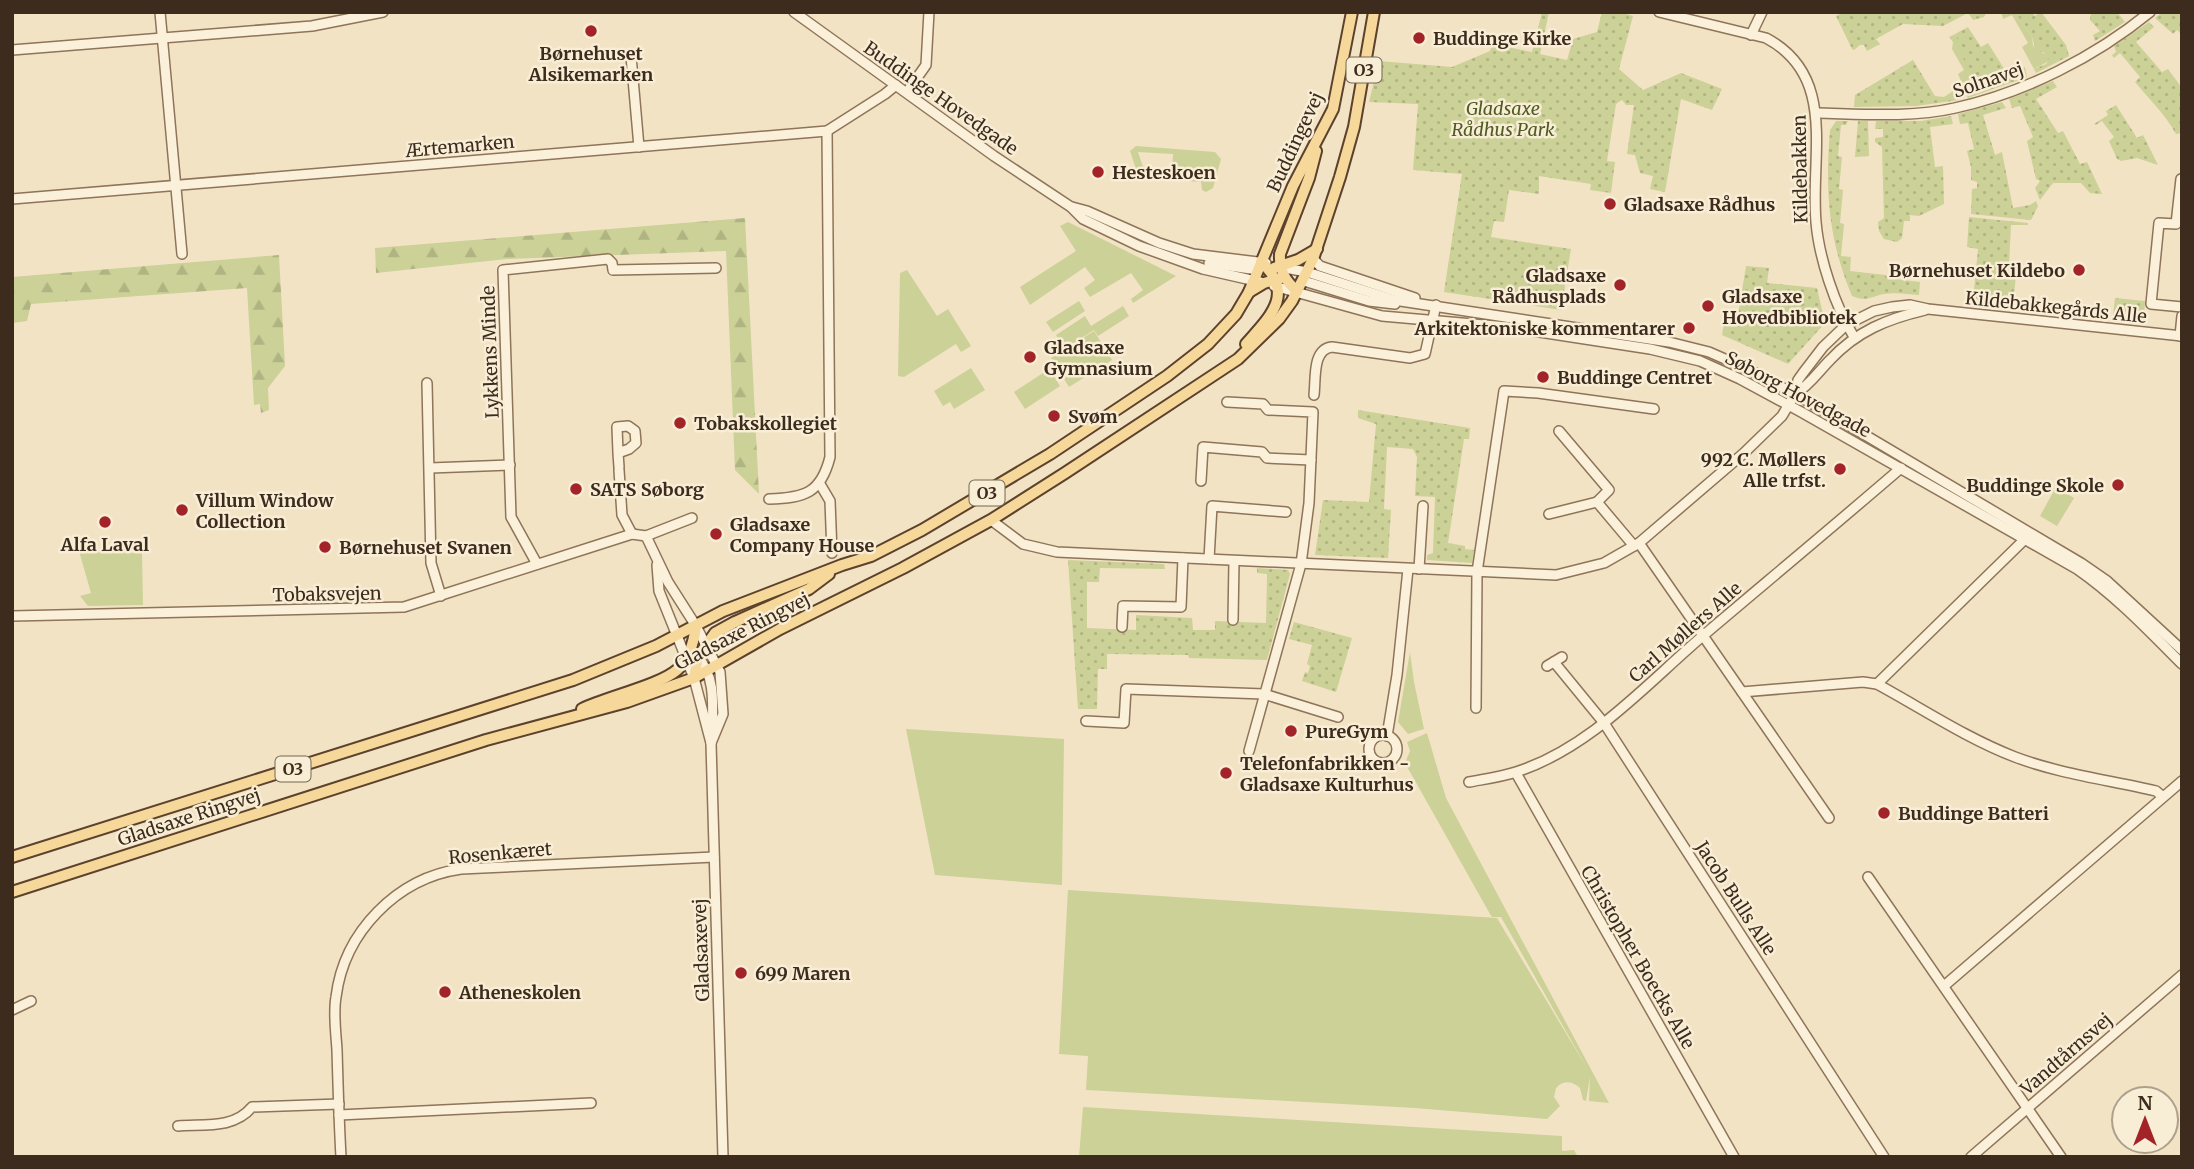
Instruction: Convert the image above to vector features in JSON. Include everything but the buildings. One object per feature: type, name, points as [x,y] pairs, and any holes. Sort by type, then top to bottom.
[{"type":"main road","name":"Buddingevej","points":[[1269,275],[1293,186],[1336,97],[1352,12]]},
{"type":"main road","name":"O3","points":[[1315,253],[1354,127],[1374,12]]},
{"type":"main road","points":[[1217,374],[1244,347],[1274,310],[1269,275],[1310,178],[1318,138]]},
{"type":"main road","points":[[1269,275],[1315,253]]},
{"type":"main road","name":"Gladsaxe Ringvej","points":[[12,892],[486,740],[627,702],[694,678],[780,629],[903,568],[991,520],[1217,374],[1255,344],[1279,319],[1306,276],[1315,253]]},
{"type":"main road","points":[[1269,275],[1306,276]]},
{"type":"main road","points":[[1269,275],[1297,291]]},
{"type":"main road","name":"Gladsaxe Ringvej","points":[[12,858],[573,680],[656,646],[723,611],[871,556],[978,498],[1167,376],[1208,344],[1236,314],[1249,292],[1269,275]]},
{"type":"main road","points":[[689,653],[706,644],[721,629],[809,589],[842,565]]},
{"type":"main road","points":[[561,720],[599,701],[677,671],[689,653],[696,626]]},
{"type":"main road","points":[[689,653],[694,678]]},
{"type":"street","points":[[160,12],[182,254]]},
{"type":"street","points":[[12,50],[312,26],[383,12]]},
{"type":"street","name":"Buddinge Hovedgade","points":[[794,12],[994,156],[1071,207],[1083,219],[1139,246],[1203,269],[1269,275]]},
{"type":"street","points":[[907,92],[926,65],[929,12]]},
{"type":"street","name":"Kildebakken","points":[[1659,12],[1751,34],[1779,45],[1793,57],[1810,88],[1817,113],[1814,196],[1816,224],[1833,293],[1854,337]]},
{"type":"street","points":[[1751,34],[1762,12]]},
{"type":"street","name":"Solnavej","points":[[1817,113],[1918,113],[1954,109],[2003,94],[2052,73],[2096,49],[2150,12]]},
{"type":"street","points":[[631,56],[639,147]]},
{"type":"street","name":"Ærtemarken","points":[[12,199],[827,131],[896,85]]},
{"type":"street","points":[[769,499],[789,498],[807,493],[820,484],[830,457],[827,131]]},
{"type":"street","name":"Kildebakkegårds Alle","points":[[2181,179],[2176,224],[2159,223],[2151,304],[2182,307]]},
{"type":"street","name":"Buddinge Hovedgade","points":[[1071,207],[1087,211],[1159,243],[1269,275]]},
{"type":"street","points":[[1314,395],[1318,355],[1322,349],[1332,347],[1416,358],[1427,351],[1436,305],[1320,266],[1315,253]]},
{"type":"street","name":"Lykkens Minde","points":[[537,565],[511,517],[503,270],[608,259],[613,270],[716,268]]},
{"type":"street","name":"Søborg Hovedgade","points":[[1306,276],[1373,295],[1410,302],[1689,346],[1729,360],[1795,394],[2107,580],[2182,650]]},
{"type":"street","name":"Søborg Hovedgade","points":[[1297,291],[1374,315],[1521,329],[1650,349],[1700,361],[1789,405],[2077,569],[2101,586],[2182,664]]},
{"type":"street","name":"Kildebakkegårds Alle","points":[[991,520],[1023,544],[1057,552],[1556,575],[1604,563],[1636,544],[1777,423],[1795,394],[1802,373],[1823,347],[1846,325],[1874,311],[1910,305],[1928,310],[2181,336],[2182,316]]},
{"type":"street","name":"Kildebakkegårds Alle","points":[[1795,394],[1808,387],[1854,337],[1887,320],[1928,310]]},
{"type":"street","points":[[1700,361],[1738,373],[1790,395],[1795,394]]},
{"type":"street","points":[[427,383],[431,563],[440,596]]},
{"type":"street","points":[[1476,708],[1477,572],[1504,391],[1654,409]]},
{"type":"street","points":[[1227,402],[1263,404],[1268,410],[1313,412],[1310,503],[1300,564],[1249,751]]},
{"type":"street","points":[[1789,405],[1795,404],[1864,436]]},
{"type":"street","points":[[1549,514],[1597,502],[1609,491],[1559,432]]},
{"type":"street","points":[[1201,481],[1203,447],[1262,452],[1267,458],[1311,460]]},
{"type":"street","points":[[618,453],[622,515],[632,534]]},
{"type":"street","points":[[430,468],[510,465]]},
{"type":"street","name":"Carl Møllers Alle","points":[[1469,782],[1516,772],[1570,747],[1604,723],[1901,468]]},
{"type":"street","points":[[820,484],[830,500],[832,553]]},
{"type":"street","points":[[1597,502],[1636,544],[1829,818]]},
{"type":"street","points":[[1209,559],[1212,506],[1286,512]]},
{"type":"street","points":[[1419,569],[1423,506]]},
{"type":"street","name":"Tobaksvejen","points":[[12,616],[404,607],[632,534],[646,536],[692,518]]},
{"type":"street","points":[[646,536],[656,560],[696,626]]},
{"type":"street","points":[[1877,684],[2024,540]]},
{"type":"street","points":[[1122,627],[1123,606],[1181,607],[1183,558]]},
{"type":"street","points":[[656,560],[659,591],[689,653]]},
{"type":"street","points":[[1233,620],[1234,561]]},
{"type":"street","points":[[1387,736],[1397,675],[1408,569]]},
{"type":"street","name":"Gladsaxevej","points":[[696,626],[706,644],[712,668],[722,682],[723,714],[712,743]]},
{"type":"street","points":[[656,646],[689,653],[712,668]]},
{"type":"street","name":"Jacob Bulls Alle","points":[[1555,661],[1604,723],[1884,1157]]},
{"type":"street","name":"Gladsaxevej","points":[[694,678],[712,743],[723,1157]]},
{"type":"street","points":[[1742,692],[1863,682],[1877,684],[1962,733],[2015,757],[2082,776],[2156,792],[2162,796]]},
{"type":"street","points":[[1086,721],[1124,723],[1126,689],[1264,694],[1338,717]]},
{"type":"street","name":"Christopher Boecks Alle","points":[[1516,772],[1734,1157]]},
{"type":"street","points":[[1944,986],[2182,781]]},
{"type":"street","name":"Rosenkæret","points":[[341,1157],[335,998],[346,957],[358,934],[394,897],[426,878],[461,869],[714,858]]},
{"type":"street","points":[[1868,877],[2061,1157]]},
{"type":"street","name":"Vandtårnsvej","points":[[1970,1157],[2182,975]]},
{"type":"street","points":[[12,1010],[32,1001]]},
{"type":"street","points":[[339,1115],[591,1103]]},
{"type":"street","points":[[178,1126],[232,1123],[247,1114],[252,1107],[339,1104]]},
{"type":"green space","name":"Gladsaxe Rådhus Park","points":[[1542,12],[1549,12],[1540,54],[1567,60],[1573,39],[1597,32],[1602,12],[1619,12],[1633,16],[1619,69],[1643,90],[1681,73],[1722,89],[1712,110],[1681,99],[1665,192],[1650,189],[1653,176],[1640,173],[1635,155],[1627,154],[1634,105],[1626,105],[1622,100],[1616,104],[1607,161],[1615,162],[1611,193],[1590,190],[1591,184],[1539,176],[1539,194],[1509,190],[1504,222],[1494,221],[1491,237],[1571,249],[1561,310],[1444,292],[1462,174],[1413,170],[1418,104],[1369,102],[1379,61],[1452,67],[1490,51],[1492,44],[1532,52]]},
{"type":"green space","points":[[1844,12],[1987,12],[1984,17],[1973,20],[1968,13],[1943,26],[1903,24],[1876,39],[1880,44],[1867,51],[1864,45],[1852,49],[1836,16]]},
{"type":"green space","points":[[2001,12],[2015,12],[2032,37],[2033,46],[2047,56],[2049,61],[2034,69],[2022,47],[2028,43],[2012,15],[2003,19]]},
{"type":"green space","points":[[2015,12],[2031,12],[2035,16],[2041,12],[2066,45],[2069,56],[2036,73],[2034,69],[2049,60],[2043,52],[2036,51],[2032,37]]},
{"type":"green space","points":[[2091,12],[2117,12],[2125,22],[2095,41],[2093,35],[2100,31],[2090,20]]},
{"type":"green space","points":[[2162,12],[2182,12],[2182,35],[2177,30],[2173,34],[2155,18]]},
{"type":"green space","points":[[2149,22],[2154,27],[2136,42],[2162,72],[2168,69],[2182,88],[2182,133],[2176,134],[2135,82],[2140,77],[2120,53],[2114,58],[2112,55],[2116,52],[2114,46]]},
{"type":"green space","points":[[1968,27],[1981,47],[1988,43],[2008,75],[2025,67],[2027,77],[1968,98],[1966,94],[1985,89],[1982,80],[1969,78],[1970,71],[1959,50],[1961,46],[1955,34]]},
{"type":"green space","points":[[1955,34],[1985,89],[1966,94],[1958,74],[1964,70],[1952,49],[1953,42],[1949,37]]},
{"type":"green space","points":[[1913,60],[1935,96],[1944,97],[1956,89],[1959,100],[1916,106],[1854,107],[1855,95]]},
{"type":"green space","points":[[2053,81],[2057,87],[2036,99],[2058,133],[2063,131],[2080,164],[2087,162],[2102,194],[2090,193],[2081,183],[2053,183],[2040,200],[2035,188],[2040,181],[2036,179],[2027,141],[2033,137],[2020,106],[2012,108],[2009,99]]},
{"type":"green space","points":[[2002,102],[2006,108],[1983,115],[1995,155],[2002,152],[2013,208],[2036,201],[2038,206],[2031,220],[1971,214],[1972,189],[1977,188],[1977,182],[1971,180],[1967,151],[1974,149],[1968,123],[1960,124],[1958,114]]},
{"type":"green space","points":[[2116,105],[2137,138],[2143,135],[2158,165],[2137,158],[2121,161],[2117,159],[2109,141],[2114,137],[2102,121],[2094,124],[2108,115],[2106,111]]},
{"type":"green space","points":[[1951,116],[1953,124],[1930,127],[1935,167],[1943,166],[1944,204],[1919,216],[1910,215],[1910,221],[1904,221],[1902,238],[1897,242],[1884,239],[1878,222],[1884,218],[1882,147],[1875,142],[1875,138],[1883,137],[1883,129],[1875,129],[1876,121],[1921,121]]},
{"type":"green space","points":[[1836,121],[1848,121],[1846,125],[1841,125],[1838,156],[1842,157],[1839,189],[1843,190],[1841,256],[1851,257],[1850,271],[1920,282],[1919,295],[1888,293],[1865,299],[1852,296],[1833,234],[1828,194],[1830,130]]},
{"type":"green space","points":[[1858,121],[1868,121],[1869,156],[1855,157]]},
{"type":"green space","points":[[1136,146],[1215,152],[1221,159],[1213,188],[1206,192],[1202,190],[1201,182],[1175,180],[1172,174],[1173,154],[1138,152],[1145,173],[1138,175],[1130,151]]},
{"type":"green space","points":[[1969,217],[2028,223],[2011,225],[2009,265],[2017,265],[2013,305],[1973,300],[1978,249],[1967,247]]},
{"type":"green space","points":[[745,218],[759,494],[735,470],[726,251],[507,259],[376,273],[375,248]]},
{"type":"green space","points":[[1068,222],[1176,276],[1133,303],[1131,299],[1143,290],[1131,273],[1090,297],[1084,288],[1095,280],[1085,267],[1030,305],[1020,287],[1076,251],[1060,226]]},
{"type":"green space","points":[[279,255],[285,366],[268,388],[269,410],[261,413],[260,404],[254,405],[247,288],[31,304],[27,321],[12,323],[12,277]]},
{"type":"green space","points":[[1746,266],[1769,268],[1767,283],[1817,288],[1825,323],[1788,364],[1722,335],[1724,322],[1737,321]]},
{"type":"green space","points":[[907,270],[937,316],[948,309],[971,346],[961,352],[956,344],[904,377],[898,376],[900,273]]},
{"type":"green space","points":[[2115,298],[2145,301],[2144,319],[2113,315]]},
{"type":"green space","points":[[1079,301],[1085,311],[1053,332],[1046,322]]},
{"type":"green space","points":[[1123,306],[1129,316],[1098,336],[1094,330],[1064,349],[1056,335],[1085,316],[1091,326]]},
{"type":"green space","points":[[1094,331],[1112,360],[1069,387],[1051,358]]},
{"type":"green space","points":[[971,368],[985,390],[954,409],[950,402],[943,406],[934,391]]},
{"type":"green space","points":[[1049,369],[1060,386],[1025,409],[1014,392]]},
{"type":"green space","points":[[1358,410],[1470,428],[1469,439],[1464,439],[1448,543],[1474,550],[1472,563],[1427,560],[1427,555],[1433,553],[1435,497],[1415,496],[1417,457],[1413,449],[1387,447],[1384,509],[1391,510],[1388,558],[1315,555],[1323,500],[1369,502],[1376,424],[1358,418]]},
{"type":"green space","points":[[2056,487],[2074,498],[2057,526],[2040,516]]},
{"type":"green space","points":[[79,551],[142,553],[143,605],[88,606],[80,596],[91,593]]},
{"type":"green space","points":[[1068,560],[1164,564],[1165,569],[1100,568],[1099,582],[1087,582],[1087,628],[1136,630],[1136,615],[1192,618],[1193,630],[1215,630],[1215,621],[1266,623],[1267,574],[1257,573],[1257,568],[1288,570],[1290,574],[1267,660],[1107,654],[1107,669],[1098,669],[1097,709],[1078,709]]},
{"type":"green space","points":[[1294,622],[1352,638],[1336,692],[1302,681],[1310,666],[1307,664],[1312,645],[1289,639]]},
{"type":"green space","points":[[1410,652],[1424,729],[1408,734],[1398,722]]},
{"type":"green space","points":[[906,729],[1064,739],[1062,885],[935,875]]},
{"type":"green space","points":[[1427,733],[1446,798],[1609,1103],[1589,1101],[1590,1077],[1586,1101],[1583,1100],[1580,1088],[1574,1084],[1568,1082],[1559,1085],[1554,1097],[1560,1106],[1547,1119],[1415,1108],[1086,1090],[1088,1056],[1059,1054],[1068,890],[1497,918],[1588,1070],[1501,917],[1492,917],[1490,914],[1405,763],[1410,751],[1407,742]]},
{"type":"green space","points":[[1083,1107],[1562,1136],[1562,1151],[1574,1150],[1578,1157],[1079,1157]]},
{"type":"place","name":"Børnehuset Alsikemarken","points":[[591,31]]},
{"type":"place","name":"Buddinge Kirke","points":[[1419,38]]},
{"type":"place","name":"Hesteskoen","points":[[1098,172]]},
{"type":"place","name":"Gladsaxe Rådhus","points":[[1610,204]]},
{"type":"place","name":"Børnehuset Kildebo","points":[[2079,270]]},
{"type":"place","name":"Gladsaxe Rådhusplads","points":[[1620,285]]},
{"type":"place","name":"Gladsaxe Hovedbibliotek","points":[[1708,306]]},
{"type":"place","name":"Arkitektoniske kommentarer","points":[[1689,328]]},
{"type":"place","name":"Gladsaxe Gymnasium","points":[[1030,357]]},
{"type":"place","name":"Buddinge Centret","points":[[1543,377]]},
{"type":"place","name":"Svøm","points":[[1054,416]]},
{"type":"place","name":"Tobakskollegiet","points":[[680,423]]},
{"type":"place","name":"992 C. Møllers Alle trfst.","points":[[1840,469]]},
{"type":"place","name":"Buddinge Skole","points":[[2118,485]]},
{"type":"place","name":"SATS Søborg","points":[[576,489]]},
{"type":"place","name":"Villum Window Collection","points":[[182,510]]},
{"type":"place","name":"Alfa Laval","points":[[105,522]]},
{"type":"place","name":"Gladsaxe Company House","points":[[716,534]]},
{"type":"place","name":"Børnehuset Svanen","points":[[325,547]]},
{"type":"place","name":"PureGym","points":[[1291,731]]},
{"type":"place","name":"Telefonfabrikken - Gladsaxe Kulturhus","points":[[1226,773]]},
{"type":"place","name":"Buddinge Batteri","points":[[1884,813]]},
{"type":"place","name":"699 Maren","points":[[741,973]]},
{"type":"place","name":"Atheneskolen","points":[[445,992]]}]
